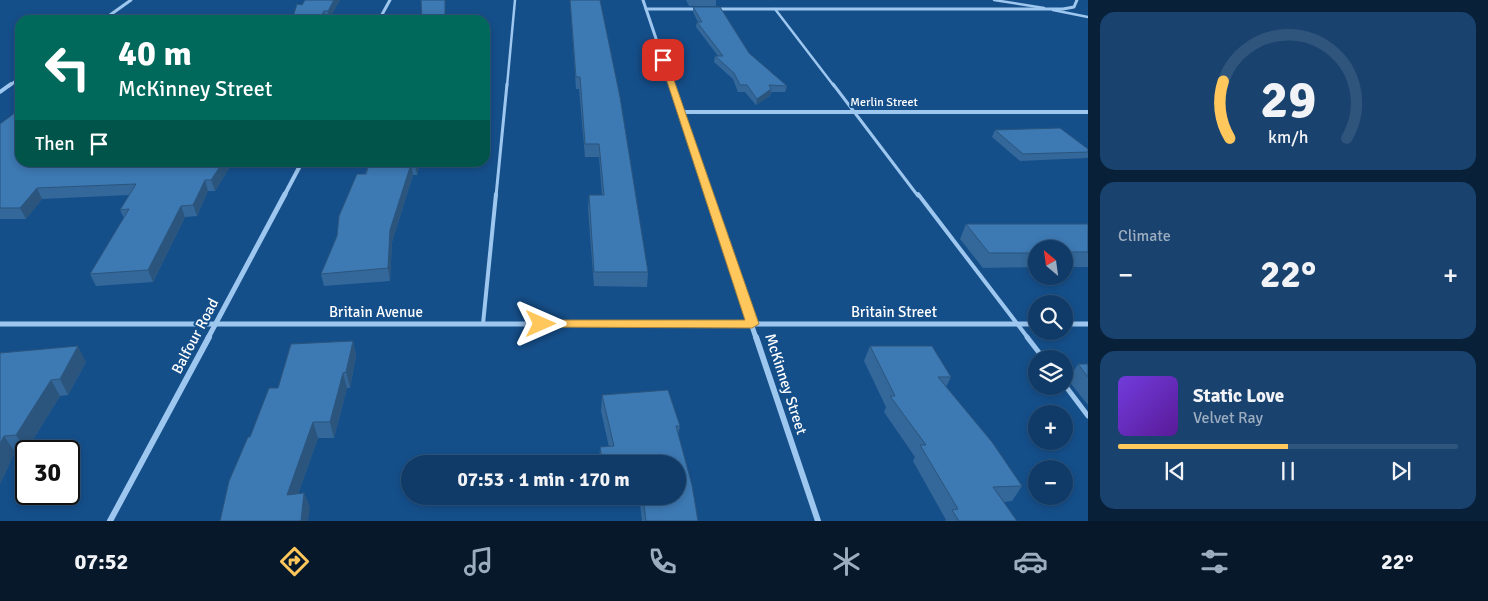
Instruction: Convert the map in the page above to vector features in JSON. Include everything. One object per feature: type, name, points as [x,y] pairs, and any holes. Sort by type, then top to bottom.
[{"type":"street","points":[[110,15],[131,0]]},
{"type":"street","points":[[382,15],[390,0]]},
{"type":"street","name":"McKinney Street","points":[[643,0],[818,521]]},
{"type":"street","points":[[646,9],[1048,9],[1074,7],[1077,0]]},
{"type":"street","points":[[0,92],[15,82]]},
{"type":"street","name":"Merlin Street","points":[[681,112],[1088,112]]},
{"type":"street","name":"Balfour Road","points":[[110,521],[299,167]]},
{"type":"street","name":"Britain Avenue","points":[[0,324],[752,324]]},
{"type":"street","name":"Britain Street","points":[[752,324],[1028,324]]},
{"type":"street","points":[[1073,324],[1088,324]]},
{"type":"lane","points":[[483,324],[515,0]]},
{"type":"lane","points":[[994,0],[1088,17]]},
{"type":"lane","points":[[775,9],[1037,350]]},
{"type":"lane","points":[[1072,395],[1088,416]]},
{"type":"building","points":[[305,0],[334,0],[328,11],[324,11],[322,15],[294,15],[297,4],[302,5]]},
{"type":"building","points":[[421,0],[445,0],[445,15],[422,15]]},
{"type":"building","points":[[570,0],[600,0],[620,97],[648,272],[594,272],[589,195],[604,195],[599,144],[585,144],[580,77],[576,77]]},
{"type":"building","points":[[693,7],[720,7],[749,53],[787,86],[769,85],[771,89],[757,99],[747,85],[740,85],[734,73],[715,56],[723,56],[697,22],[702,22]]},
{"type":"building","points":[[15,113],[15,167],[220,167],[211,180],[205,180],[193,205],[181,206],[148,270],[90,274],[129,209],[120,210],[136,184],[37,188],[20,208],[0,208],[0,124]]},
{"type":"building","points":[[1060,128],[1088,149],[1088,152],[1023,154],[995,130]]},
{"type":"building","points":[[368,167],[410,167],[390,230],[388,268],[321,274],[337,236],[339,216],[357,174],[366,174]]},
{"type":"building","points":[[966,224],[1088,224],[1088,252],[1073,252],[1073,240],[1028,240],[1028,253],[989,253]]},
{"type":"building","points":[[353,341],[346,372],[343,373],[330,422],[313,422],[287,495],[304,493],[301,521],[220,521],[229,481],[248,437],[250,437],[269,388],[278,388],[291,344]]},
{"type":"building","points":[[78,346],[60,379],[51,380],[16,435],[4,436],[0,444],[0,353]]},
{"type":"building","points":[[870,346],[932,346],[951,377],[938,377],[992,442],[1022,486],[993,487],[1017,521],[959,521],[952,510],[958,509],[920,445],[926,445],[890,396],[895,396]]},
{"type":"building","points":[[1078,364],[1088,364],[1088,377]]},
{"type":"building","points":[[668,390],[680,426],[676,426],[684,455],[601,455],[600,447],[614,446],[602,395]]},
{"type":"building","points":[[686,463],[698,521],[646,521],[644,505],[686,505]]},
{"type":"route","points":[[541,324],[752,324],[663,60]]}]
